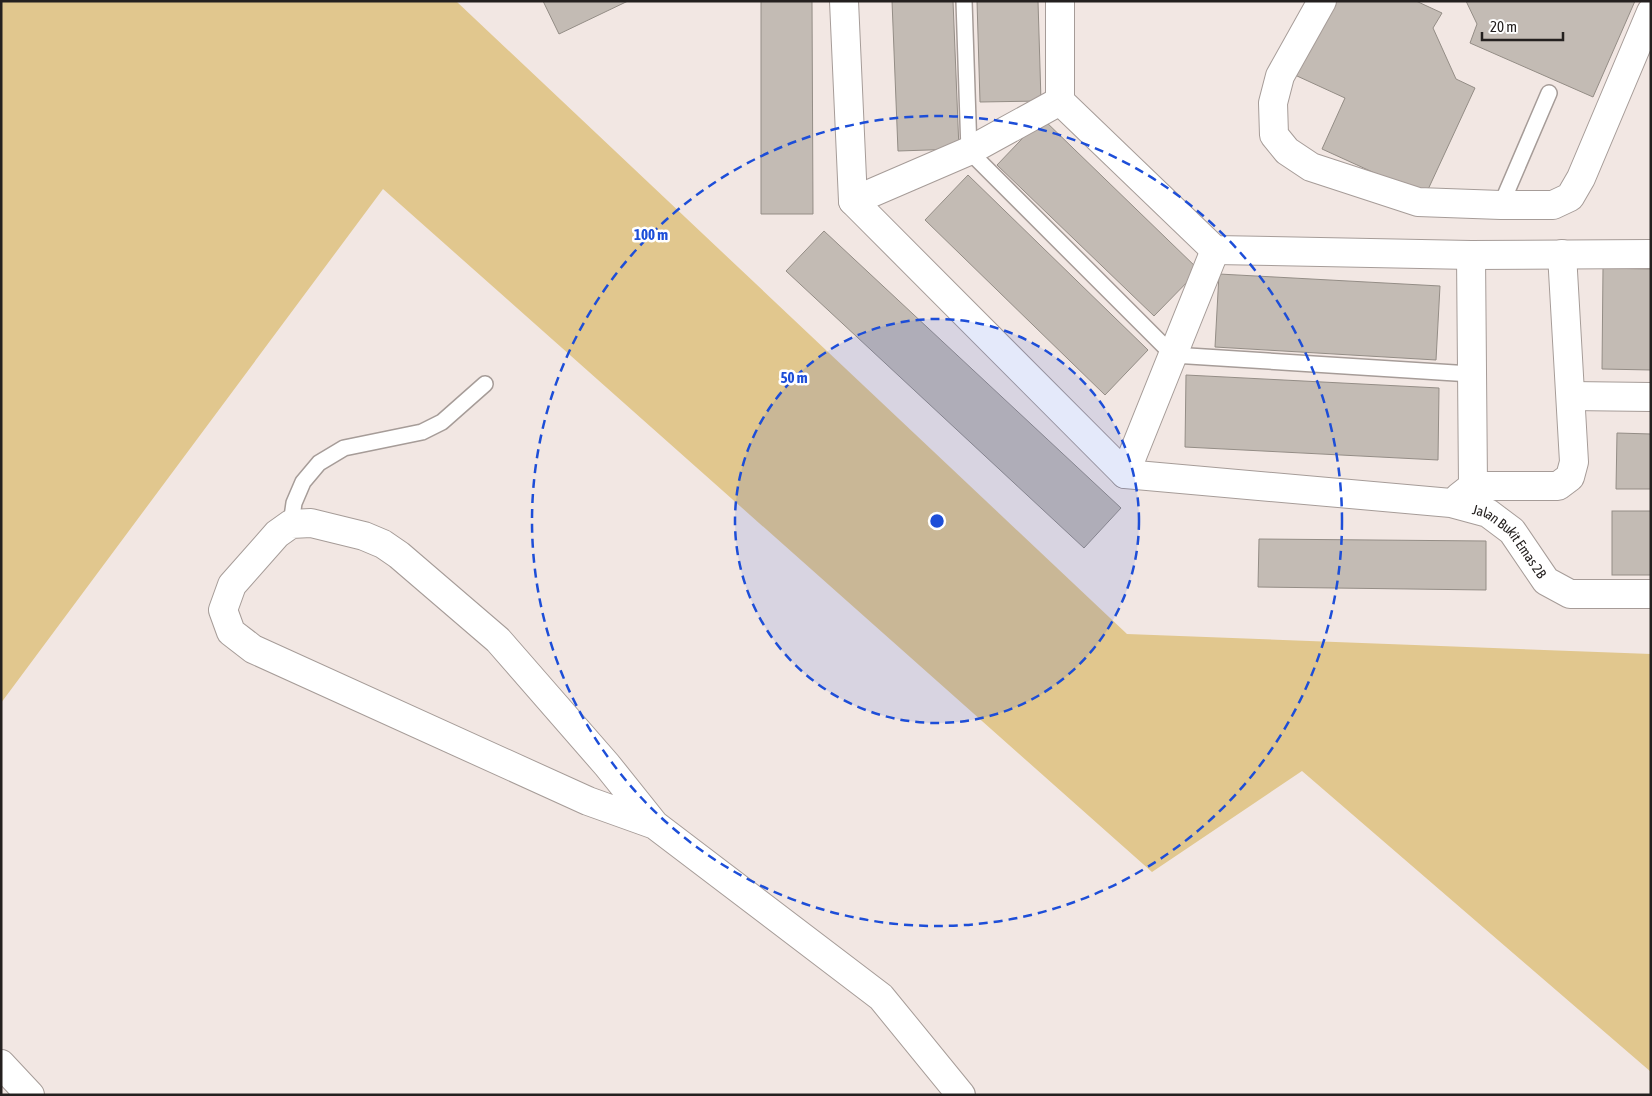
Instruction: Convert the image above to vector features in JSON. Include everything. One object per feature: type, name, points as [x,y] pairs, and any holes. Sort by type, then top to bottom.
[{"type":"street","points":[[844,1],[853,201],[1125,474],[1216,250]]},
{"type":"street","points":[[1060,1],[1060,100],[1216,250],[1471,255],[1651,254]]},
{"type":"street","points":[[1322,1],[1280,76],[1273,103],[1274,135],[1287,151],[1311,167],[1418,202],[1501,206],[1553,205],[1570,197],[1581,178],[1651,12]]},
{"type":"street","points":[[853,201],[969,151],[1060,100]]},
{"type":"street","points":[[1451,503],[1473,486],[1558,486],[1570,477],[1574,462],[1562,254]]},
{"type":"street","points":[[1471,255],[1473,486]]},
{"type":"street","points":[[1571,396],[1651,397]]},
{"type":"street","name":"Jalan Bukit Emas 2B","points":[[1125,474],[1451,503],[1488,514],[1512,531],[1546,581],[1570,594],[1651,594]]},
{"type":"street","points":[[655,826],[588,801],[253,649],[230,632],[223,610],[232,585],[277,534],[291,524],[311,523],[364,536],[383,544],[399,555],[498,640],[607,765],[655,826],[881,997],[961,1095]]},
{"type":"street","points":[[1,1064],[30,1095]]},
{"type":"lane","points":[[964,1],[969,151],[1173,355],[1471,374]]},
{"type":"lane","points":[[1501,206],[1549,92]]},
{"type":"lane","points":[[291,524],[294,503],[303,482],[320,463],[344,448],[422,432],[435,426],[485,384]]},
{"type":"shaded area","points":[[1,1],[456,1],[1127,634],[1651,654],[1651,1072],[1302,771],[1152,872],[383,189],[1,703]]},
{"type":"building","points":[[543,1],[628,1],[559,34]]},
{"type":"building","points":[[761,1],[812,1],[813,214],[761,214]]},
{"type":"building","points":[[892,1],[953,1],[959,149],[898,151]]},
{"type":"building","points":[[977,1],[1038,1],[1041,101],[980,102]]},
{"type":"building","points":[[1315,1],[1416,1],[1442,13],[1433,28],[1456,79],[1475,88],[1425,196],[1322,149],[1345,98],[1284,70]]},
{"type":"building","points":[[1466,1],[1635,1],[1593,97],[1470,43],[1477,24]]},
{"type":"building","points":[[1042,118],[1199,270],[1154,316],[997,165]]},
{"type":"building","points":[[968,175],[1148,350],[1105,395],[925,220]]},
{"type":"building","points":[[824,231],[1121,508],[1084,548],[786,271]]},
{"type":"building","points":[[1603,268],[1651,269],[1651,370],[1602,369]]},
{"type":"building","points":[[1219,274],[1440,286],[1436,360],[1215,347]]},
{"type":"building","points":[[1186,375],[1439,388],[1438,460],[1185,447]]},
{"type":"building","points":[[1617,433],[1651,434],[1651,489],[1616,489]]},
{"type":"building","points":[[1612,511],[1651,511],[1651,575],[1612,575]]},
{"type":"building","points":[[1259,539],[1486,541],[1486,590],[1258,587]]}]
